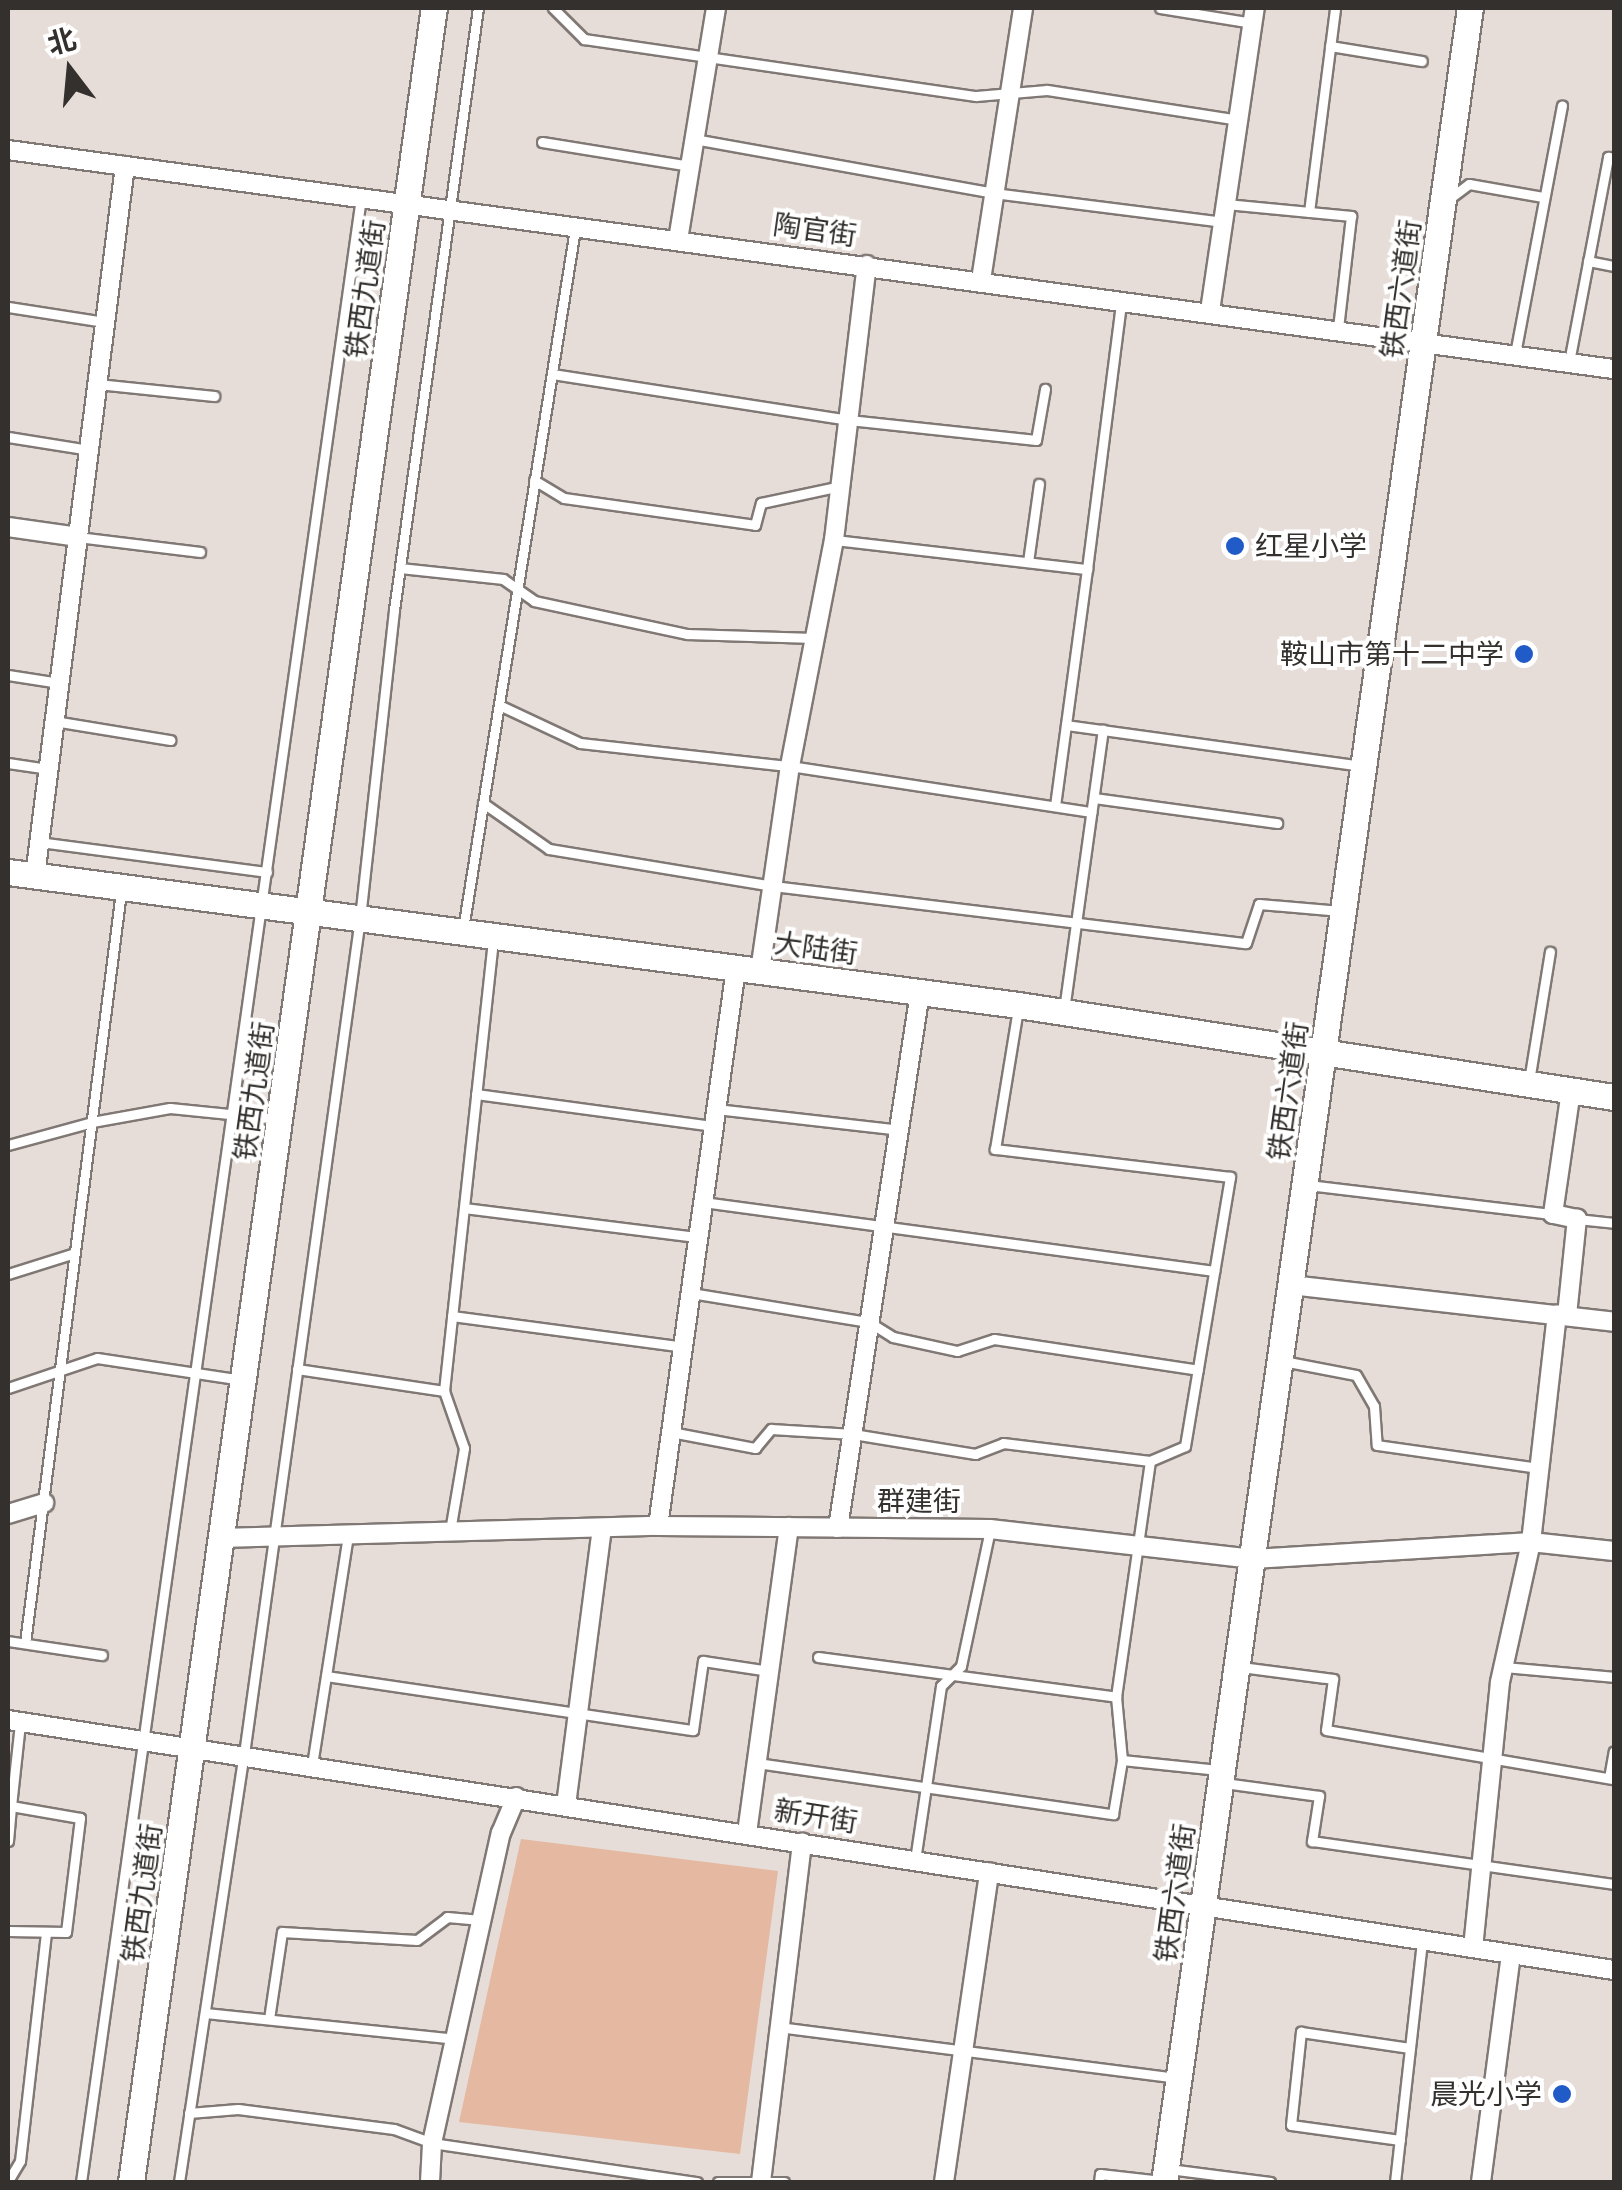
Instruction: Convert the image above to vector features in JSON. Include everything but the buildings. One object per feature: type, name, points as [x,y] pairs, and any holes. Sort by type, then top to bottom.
[{"type":"main road","name":"铁西九道街","points":[[131,2182],[434,8]]},
{"type":"main road","name":"铁西六道街","points":[[1165,2177],[1470,8]]},
{"type":"main road","name":"大陆街","points":[[8,872],[1018,1005],[1614,1097]]},
{"type":"street","points":[[678,240],[716,8]]},
{"type":"street","points":[[981,280],[1023,8]]},
{"type":"street","points":[[1210,311],[1254,15]]},
{"type":"street","name":"陶官街","points":[[8,150],[1338,328],[1614,369]]},
{"type":"street","points":[[35,876],[125,166]]},
{"type":"street","points":[[658,1526],[715,1118],[748,969],[773,886],[790,766],[834,540],[867,265]]},
{"type":"street","points":[[8,527],[78,536]]},
{"type":"street","points":[[838,1528],[920,992]]},
{"type":"street","points":[[1473,1948],[1503,1667],[1531,1542],[1578,1218],[1552,1214],[1571,1090]]},
{"type":"street","points":[[1291,1285],[1614,1322]]},
{"type":"street","points":[[8,1514],[44,1503]]},
{"type":"street","name":"群建街","points":[[222,1538],[658,1526],[990,1529],[1253,1559],[1531,1542],[1614,1551]]},
{"type":"street","points":[[566,1805],[602,1528]]},
{"type":"street","points":[[747,1833],[789,1528]]},
{"type":"street","name":"新开街","points":[[14,1720],[1614,1970]]},
{"type":"street","points":[[430,2182],[432,2143],[481,1920],[501,1833],[516,1796]]},
{"type":"street","points":[[761,2182],[802,1842]]},
{"type":"street","points":[[944,2182],[990,1872]]},
{"type":"street","points":[[1481,2182],[1512,1954]]},
{"type":"lane","points":[[179,2182],[244,1754],[360,918],[446,209],[478,8]]},
{"type":"lane","points":[[552,8],[584,39],[976,96],[1047,90],[1238,120]]},
{"type":"lane","points":[[1160,8],[1254,15]]},
{"type":"lane","points":[[1308,212],[1335,8]]},
{"type":"lane","points":[[1330,46],[1422,60]]},
{"type":"lane","points":[[1515,354],[1562,104]]},
{"type":"lane","points":[[694,139],[994,193],[1224,213],[1352,216],[1338,328]]},
{"type":"lane","points":[[542,142],[690,166]]},
{"type":"lane","points":[[1569,362],[1608,157],[1614,158]]},
{"type":"lane","points":[[1443,204],[1470,184],[1543,198]]},
{"type":"lane","points":[[80,2182],[146,1739],[362,198]]},
{"type":"lane","points":[[462,932],[576,226]]},
{"type":"lane","points":[[1588,261],[1614,266]]},
{"type":"lane","points":[[1055,806],[1121,299]]},
{"type":"lane","points":[[8,307],[105,322]]},
{"type":"lane","points":[[552,374],[849,420],[1036,440],[1045,389]]},
{"type":"lane","points":[[97,384],[214,396]]},
{"type":"lane","points":[[8,437],[89,450]]},
{"type":"lane","points":[[534,480],[564,498],[756,525],[761,504],[841,486]]},
{"type":"lane","points":[[1028,562],[1039,484]]},
{"type":"lane","points":[[78,536],[200,552]]},
{"type":"lane","points":[[834,540],[1086,569]]},
{"type":"lane","points":[[400,568],[503,579],[534,602],[687,634],[814,638]]},
{"type":"lane","points":[[8,674],[59,683]]},
{"type":"lane","points":[[498,705],[580,743],[790,766],[1092,812]]},
{"type":"lane","points":[[54,721],[170,740]]},
{"type":"lane","points":[[1066,725],[1364,766]]},
{"type":"lane","points":[[1064,1013],[1103,730]]},
{"type":"lane","points":[[8,763],[48,769]]},
{"type":"lane","points":[[1094,798],[1277,822]]},
{"type":"lane","points":[[483,803],[548,849],[773,886],[1246,943],[1259,904],[1343,912]]},
{"type":"lane","points":[[39,842],[267,872]]},
{"type":"lane","points":[[25,1642],[122,887]]},
{"type":"lane","points":[[450,1532],[464,1448],[444,1391],[493,936]]},
{"type":"lane","points":[[1529,1084],[1550,952]]},
{"type":"lane","points":[[671,1432],[755,1448],[771,1429],[852,1434],[975,1454],[1003,1443],[1150,1461],[1185,1446],[1230,1177],[995,1148],[1018,1005]]},
{"type":"lane","points":[[476,1094],[715,1118],[899,1130]]},
{"type":"lane","points":[[8,1145],[92,1122],[170,1108],[281,1120]]},
{"type":"lane","points":[[1305,1184],[1552,1214]]},
{"type":"lane","points":[[703,1202],[1214,1271]]},
{"type":"lane","points":[[464,1208],[698,1237]]},
{"type":"lane","points":[[1578,1218],[1614,1223]]},
{"type":"lane","points":[[8,1274],[76,1254]]},
{"type":"lane","points":[[690,1293],[870,1322],[893,1337],[957,1351],[994,1338],[1198,1370]]},
{"type":"lane","points":[[452,1316],[683,1347]]},
{"type":"lane","points":[[8,1388],[97,1358],[244,1381]]},
{"type":"lane","points":[[1280,1360],[1356,1376],[1374,1406],[1377,1445],[1539,1468]]},
{"type":"lane","points":[[297,1369],[444,1391]]},
{"type":"lane","points":[[757,1763],[1112,1814],[1122,1760],[1116,1697],[1150,1461]]},
{"type":"lane","points":[[916,1860],[941,1686],[961,1666],[990,1529]]},
{"type":"lane","points":[[312,1764],[348,1535]]},
{"type":"lane","points":[[8,1640],[102,1655]]},
{"type":"lane","points":[[818,1656],[1116,1697]]},
{"type":"lane","points":[[326,1676],[693,1730],[703,1661],[770,1671]]},
{"type":"lane","points":[[1238,1667],[1333,1680],[1326,1730],[1469,1752],[1492,1762],[1612,1779],[1614,1751]]},
{"type":"lane","points":[[1503,1667],[1614,1677]]},
{"type":"lane","points":[[8,1841],[14,1720]]},
{"type":"lane","points":[[1122,1760],[1318,1796],[1312,1840],[1614,1884]]},
{"type":"lane","points":[[8,1932],[66,1932],[80,1818],[11,1806]]},
{"type":"lane","points":[[269,2019],[282,1932],[417,1940],[447,1917],[481,1920]]},
{"type":"lane","points":[[8,2180],[20,2160],[46,1932]]},
{"type":"lane","points":[[1395,2182],[1422,1940]]},
{"type":"lane","points":[[204,2013],[455,2039]]},
{"type":"lane","points":[[779,2028],[1179,2078]]},
{"type":"lane","points":[[1400,2140],[1292,2125],[1301,2032],[1410,2048]]},
{"type":"lane","points":[[190,2114],[238,2109],[394,2129],[432,2143],[696,2182]]},
{"type":"lane","points":[[1099,2182],[1100,2174],[1270,2182]]},
{"type":"lane","points":[[718,2182],[784,2182]]},
{"type":"shaded area","points":[[521,1839],[778,1871],[740,2154],[459,2122]]},
{"type":"place","name":"红星小学","points":[[1235,546]]},
{"type":"place","name":"鞍山市第十二中学","points":[[1524,654]]},
{"type":"place","name":"晨光小学","points":[[1562,2094]]}]
